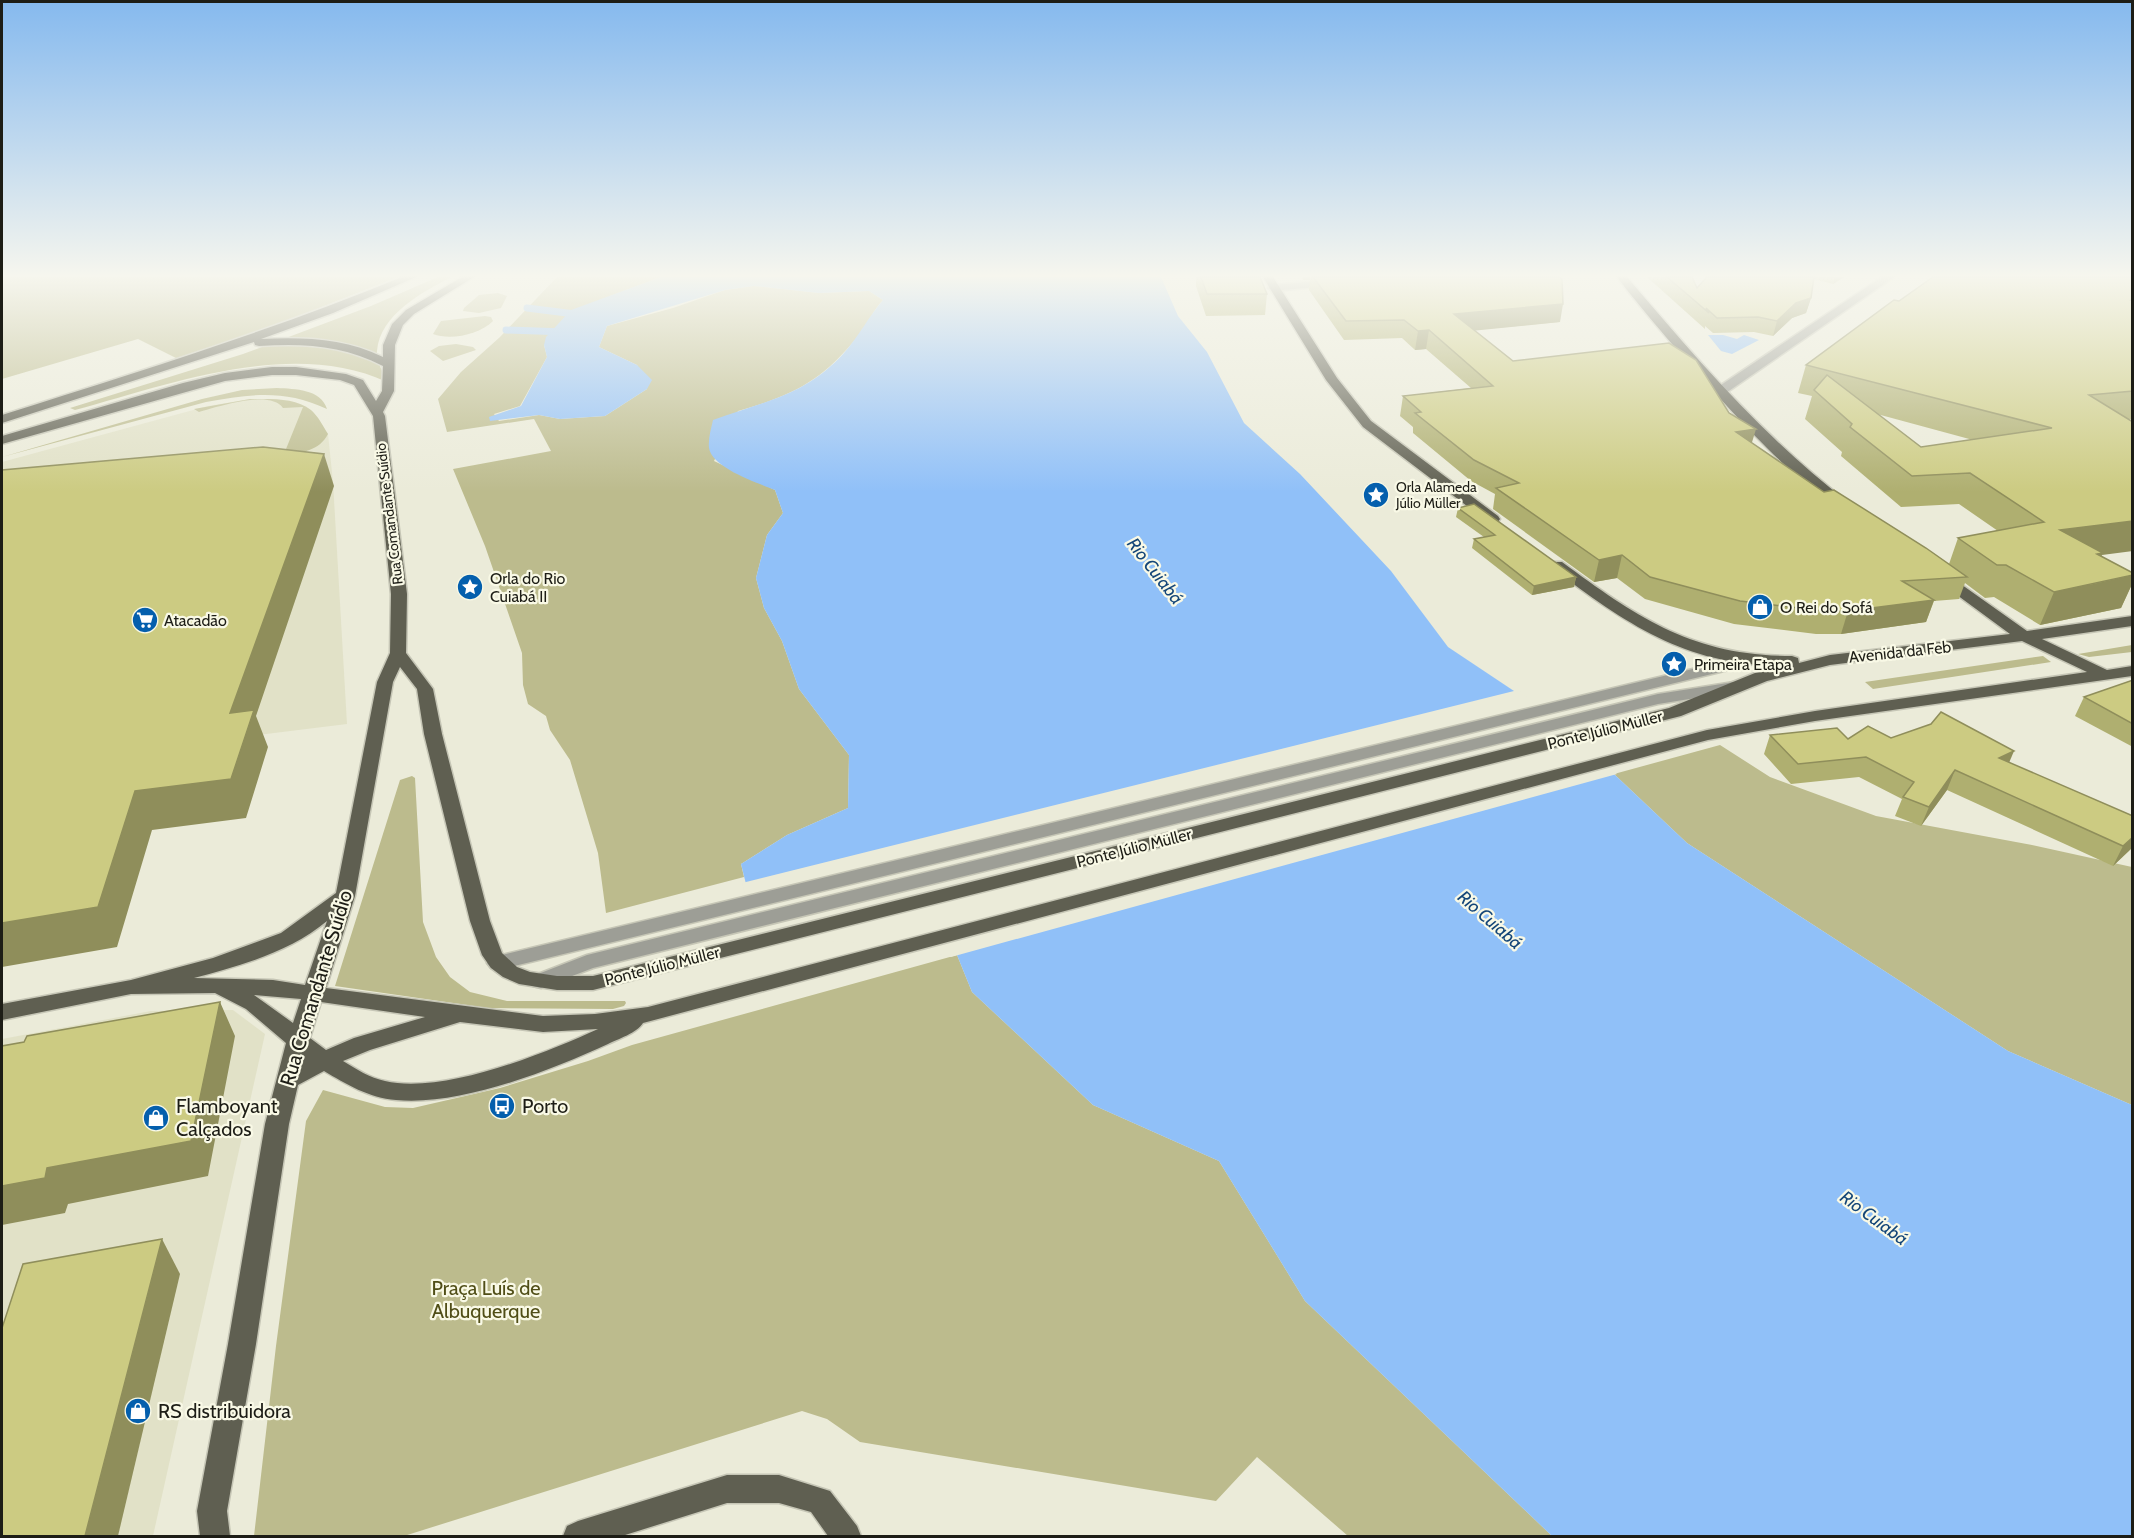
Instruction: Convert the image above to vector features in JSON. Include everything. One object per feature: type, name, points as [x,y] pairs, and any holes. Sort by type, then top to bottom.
[{"type":"main road","points":[[2,419],[224,349]]},
{"type":"main road","points":[[356,349],[388,364]]},
{"type":"main road","points":[[2,440],[187,386],[251,373],[296,371],[342,376],[359,383],[377,411],[388,391],[390,349]]},
{"type":"main road","points":[[1313,349],[1332,380],[1366,424],[1504,527]]},
{"type":"main road","points":[[1683,349],[1719,392],[1804,477],[1851,511]]},
{"type":"main road","name":"Rua Comandante Suídio","points":[[209,1528],[242,1344],[277,1124],[312,994],[345,896],[385,682],[398,653],[399,594],[389,492],[377,411]]},
{"type":"main road","points":[[1541,554],[1648,628],[1714,652],[1751,660],[1776,662],[1830,660]]},
{"type":"main road","points":[[1927,566],[2022,635],[2105,675],[2133,671]]},
{"type":"main road","name":"Avenida da Feb","points":[[1675,712],[1734,687],[1792,668],[1830,660],[1956,646],[2133,621]]},
{"type":"main road","points":[[398,653],[425,689],[434,735],[480,921],[492,955],[510,972],[541,981]]},
{"type":"main road","name":"Ponte Júlio Müller","points":[[648,1015],[1707,735],[1815,716],[2105,675]]},
{"type":"main road","name":"Ponte Júlio Müller","points":[[541,981],[593,983],[1675,712]]},
{"type":"main road","points":[[2,1012],[131,987],[219,964],[288,938],[345,896]]},
{"type":"main road","points":[[131,987],[212,985],[273,988],[543,1024],[594,1022],[648,1015]]},
{"type":"main road","points":[[212,985],[235,993],[261,1007],[298,1041],[324,1060],[370,1085],[407,1093],[448,1088],[505,1076],[548,1061],[648,1015]]},
{"type":"main road","points":[[287,1081],[324,1060],[362,1044],[460,1014]]},
{"type":"main road","points":[[578,1536],[727,1489],[779,1489],[820,1501],[846,1536]]},
{"type":"street","points":[[1719,392],[1783,349]]},
{"type":"street","points":[[541,981],[584,952],[1642,685],[1751,660]]},
{"type":"street","points":[[498,963],[584,952],[1658,699],[1734,687]]},
{"type":"shaded area","name":"Atacadão","points":[[250,399],[281,400],[307,408],[313,412],[328,434],[333,482],[347,724],[2,767],[2,462],[208,406]]},
{"type":"shaded area","points":[[233,1010],[265,1034],[153,1536],[2,1536],[2,1039],[151,1011]]},
{"type":"green space","points":[[2,349],[105,349],[2,379]]},
{"type":"green space","points":[[158,349],[207,349],[178,359]]},
{"type":"green space","points":[[257,349],[378,349],[380,366],[387,382],[350,370],[312,364],[272,365],[190,378],[75,410],[70,408]]},
{"type":"green space","points":[[434,349],[476,350],[443,361],[430,351]]},
{"type":"green space","points":[[487,349],[545,349],[547,357],[520,406],[494,414],[499,421],[539,415],[560,419],[605,416],[647,389],[637,365],[603,349],[847,349],[806,384],[775,399],[738,411],[714,461],[775,490],[783,513],[767,535],[756,578],[764,608],[782,641],[799,689],[849,755],[848,808],[787,835],[741,864],[744,877],[606,913],[598,853],[570,760],[550,730],[546,716],[528,704],[523,685],[522,653],[485,546],[453,469],[551,451],[534,419],[447,432],[438,399],[461,372]]},
{"type":"green space","points":[[277,388],[306,391],[319,397],[327,409],[296,398],[282,396],[253,395],[222,399],[2,457],[202,399],[242,390]]},
{"type":"green space","points":[[250,399],[282,400],[305,406],[316,415],[328,434],[315,448],[284,454],[303,407],[283,408],[267,400],[256,400],[199,412],[194,409]]},
{"type":"green space","points":[[2132,645],[2132,652],[2089,657],[2078,654]]},
{"type":"green space","points":[[2043,656],[2051,662],[1873,689],[1865,682]]},
{"type":"green space","points":[[1720,745],[1770,777],[1876,816],[2032,845],[2132,867],[2132,1105],[2008,1051],[1687,843],[1614,774]]},
{"type":"green space","points":[[412,776],[415,778],[423,922],[436,957],[450,977],[470,992],[507,1001],[625,1001],[624,1006],[613,1009],[488,1008],[335,986],[400,780]]},
{"type":"green space","name":"Praça Luís de Albuquerque","points":[[957,955],[972,992],[1093,1105],[1219,1161],[1305,1301],[1552,1536],[1348,1536],[1257,1457],[1216,1501],[860,1442],[827,1419],[802,1411],[404,1536],[254,1536],[306,1121],[323,1090],[385,1107],[413,1108],[500,1088],[632,1045]]},
{"type":"water","points":[[545,349],[603,349],[637,365],[652,380],[647,389],[605,416],[560,419],[539,415],[490,421],[489,417],[521,406],[547,357]]},
{"type":"water","name":"Rio Cuiabá","points":[[847,349],[1204,349],[1244,423],[1300,474],[1391,571],[1448,647],[1514,691],[1614,774],[1687,843],[2008,1051],[2132,1105],[2132,1536],[1552,1536],[1305,1301],[1219,1161],[1093,1105],[972,992],[957,955],[749,896],[741,864],[787,835],[848,808],[849,755],[799,689],[782,641],[764,608],[756,578],[767,535],[783,513],[775,490],[747,479],[718,462],[709,448],[709,441],[713,420],[767,402],[799,388],[814,379]]},
{"type":"water","points":[[1719,349],[1742,349],[1732,354]]},
{"type":"pier","points":[[1518,690],[1617,774],[951,957],[897,944],[823,941],[777,921],[746,897],[742,883]]},
{"type":"building","points":[[1450,349],[1498,349],[1513,361],[1619,349],[1678,349],[1696,360],[1729,413],[1756,429],[1736,432],[1824,492],[1834,490],[1926,548],[1967,577],[1902,581],[1934,600],[1848,611],[1824,611],[1740,601],[1650,577],[1622,555],[1599,560],[1496,488],[1519,483],[1474,460],[1415,413],[1421,412],[1403,396],[1493,386]]},
{"type":"building","points":[[1828,349],[2133,349],[2133,391],[2089,395],[2133,422],[2133,521],[2060,530],[2103,553],[2097,554],[2133,575],[2054,592],[2006,565],[1997,565],[1958,538],[2044,522],[1970,473],[1912,476],[1850,427],[1852,424],[1814,390],[1827,375],[1921,447],[2052,428],[1806,365]]},
{"type":"building","name":"Atacadão","points":[[263,447],[324,454],[230,713],[254,710],[231,779],[135,791],[98,907],[2,923],[2,470]]},
{"type":"building","points":[[1474,504],[1576,577],[1534,586],[1474,539],[1495,535],[1458,508]]},
{"type":"building","points":[[2133,680],[2133,724],[2084,697]]},
{"type":"building","points":[[1941,712],[2014,751],[1999,758],[2133,816],[2133,837],[2123,846],[1955,770],[1929,807],[1903,797],[1914,782],[1866,757],[1798,764],[1770,735],[1837,728],[1848,739],[1868,726],[1891,738],[1931,724]]},
{"type":"building","points":[[220,1002],[191,1141],[47,1168],[45,1178],[2,1186],[2,1046],[24,1042],[27,1036]]},
{"type":"building","points":[[162,1239],[85,1536],[2,1536],[2,1328],[23,1264]]},
{"type":"place","name":"Orla Alameda Júlio Müller","points":[[1376,495]]},
{"type":"place","name":"Orla do Rio Cuiabá II","points":[[470,587]]},
{"type":"place","name":"O Rei do Sofá","points":[[1760,607]]},
{"type":"place","name":"Atacadão","points":[[145,620]]},
{"type":"place","name":"Primeira Etapa","points":[[1674,664]]},
{"type":"place","name":"Porto","points":[[502,1106]]},
{"type":"place","name":"Flamboyant Calçados","points":[[156,1118]]},
{"type":"place","name":"RS distribuidora","points":[[138,1411]]}]
